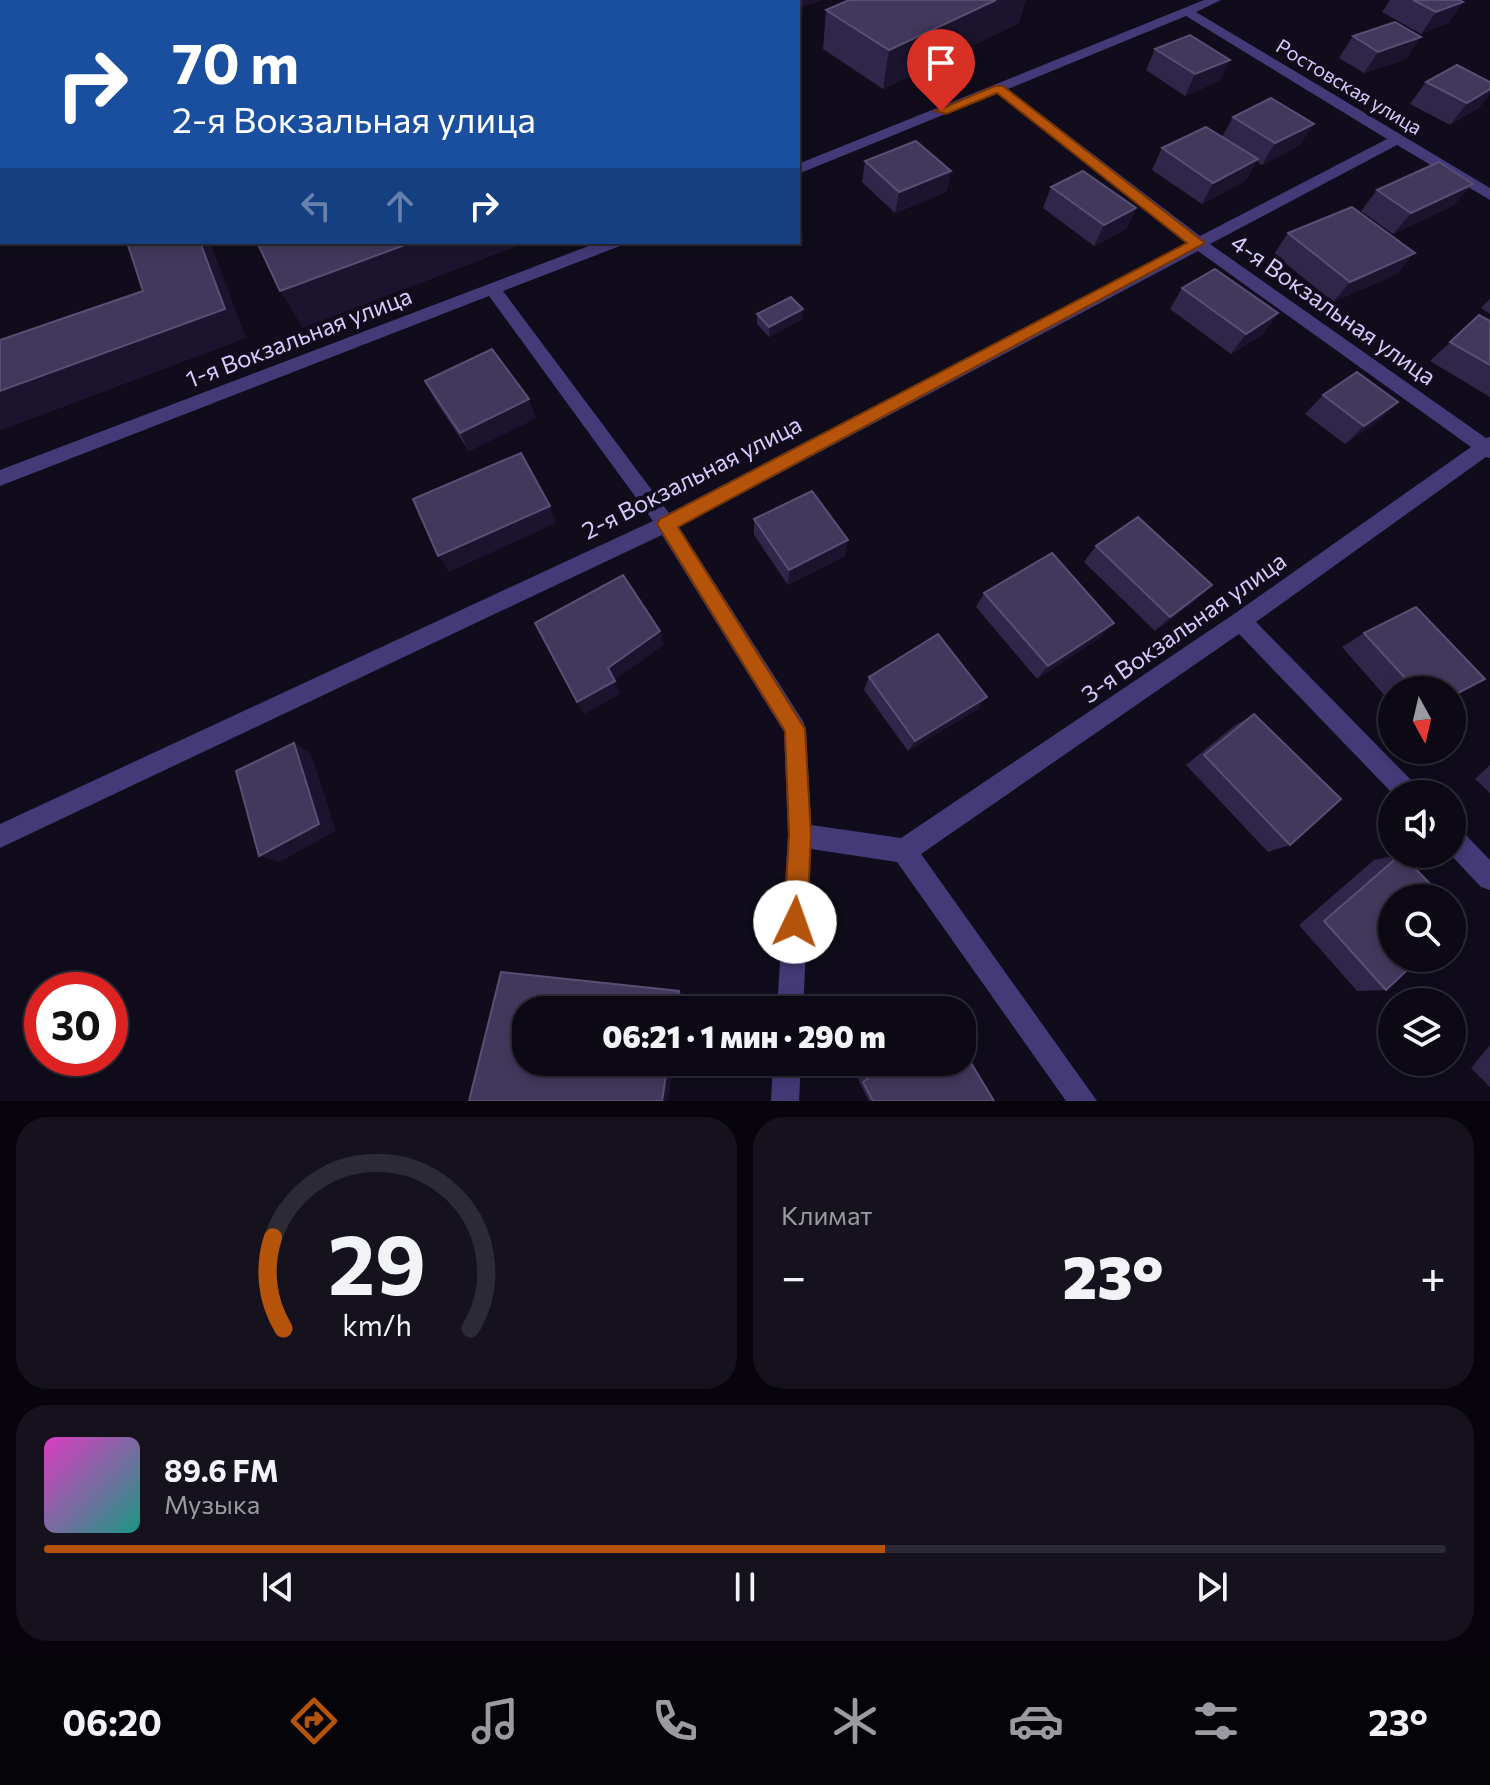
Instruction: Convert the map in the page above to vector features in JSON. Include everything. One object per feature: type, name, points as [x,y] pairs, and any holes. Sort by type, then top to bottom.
[{"type":"street","points":[[800,168],[1215,0]]},
{"type":"street","name":"Ростовская улица","points":[[1187,12],[1490,195]]},
{"type":"street","name":"4-я Вокзальная улица","points":[[999,88],[1198,243],[1488,447]]},
{"type":"street","name":"2-я Вокзальная улица","points":[[0,836],[666,524],[1395,140]]},
{"type":"street","name":"1-я Вокзальная улица","points":[[0,478],[609,244]]},
{"type":"street","points":[[493,290],[666,524],[795,729],[800,835],[791,996]]},
{"type":"street","name":"3-я Вокзальная улица","points":[[904,851],[1241,621],[1488,447]]},
{"type":"street","points":[[1241,621],[1395,780]]},
{"type":"street","points":[[800,835],[904,851],[1083,1101]]},
{"type":"street","points":[[1466,853],[1490,878]]},
{"type":"street","points":[[785,1101],[786,1076]]},
{"type":"building","points":[[849,0],[996,0],[889,50],[826,10]]},
{"type":"building","points":[[1413,0],[1460,0],[1463,2],[1436,12]]},
{"type":"building","points":[[1395,22],[1421,37],[1378,52],[1353,36]]},
{"type":"building","points":[[1190,35],[1230,60],[1195,74],[1155,49]]},
{"type":"building","points":[[1457,65],[1490,82],[1490,89],[1467,103],[1426,82]]},
{"type":"building","points":[[1271,98],[1314,124],[1275,143],[1233,117]]},
{"type":"building","points":[[1206,127],[1258,159],[1213,183],[1162,148]]},
{"type":"building","points":[[916,141],[951,171],[899,192],[865,161]]},
{"type":"building","points":[[1439,162],[1473,184],[1411,213],[1377,190]]},
{"type":"building","points":[[1083,171],[1136,208],[1104,225],[1051,187]]},
{"type":"building","points":[[1352,207],[1415,253],[1350,282],[1288,233]]},
{"type":"building","points":[[128,244],[201,244],[225,309],[0,391],[0,340],[143,291]]},
{"type":"building","points":[[258,244],[408,244],[280,291]]},
{"type":"building","points":[[1215,269],[1278,313],[1246,334],[1182,288]]},
{"type":"building","points":[[791,297],[803,309],[769,327],[757,314]]},
{"type":"building","points":[[1479,315],[1490,321],[1490,365],[1450,342]]},
{"type":"building","points":[[492,349],[529,399],[460,433],[425,381]]},
{"type":"building","points":[[1357,372],[1398,402],[1364,426],[1323,395]]},
{"type":"building","points":[[521,453],[550,506],[438,556],[413,499]]},
{"type":"building","points":[[812,491],[848,540],[789,570],[754,519]]},
{"type":"building","points":[[1138,517],[1212,585],[1170,617],[1096,546]]},
{"type":"building","points":[[1052,553],[1114,623],[1048,666],[984,593]]},
{"type":"building","points":[[623,575],[660,631],[608,668],[615,681],[577,702],[535,623]]},
{"type":"building","points":[[1416,607],[1485,679],[1466,689],[1466,676],[1403,676],[1364,633]]},
{"type":"building","points":[[938,634],[987,697],[915,741],[869,677]]},
{"type":"building","points":[[1254,714],[1341,799],[1290,845],[1204,755]]},
{"type":"building","points":[[294,743],[319,824],[259,856],[236,771]]},
{"type":"building","points":[[1385,868],[1415,868],[1430,884],[1378,884],[1378,972],[1405,972],[1388,988],[1384,988],[1324,921]]},
{"type":"building","points":[[501,972],[679,991],[678,996],[512,996],[512,1076],[666,1076],[662,1101],[469,1101]]},
{"type":"building","points":[[976,1071],[994,1101],[873,1101],[863,1082],[871,1076],[976,1076]]},
{"type":"route","points":[[795,922],[800,835],[795,729],[666,524],[1198,243],[999,88],[941,111]]}]
